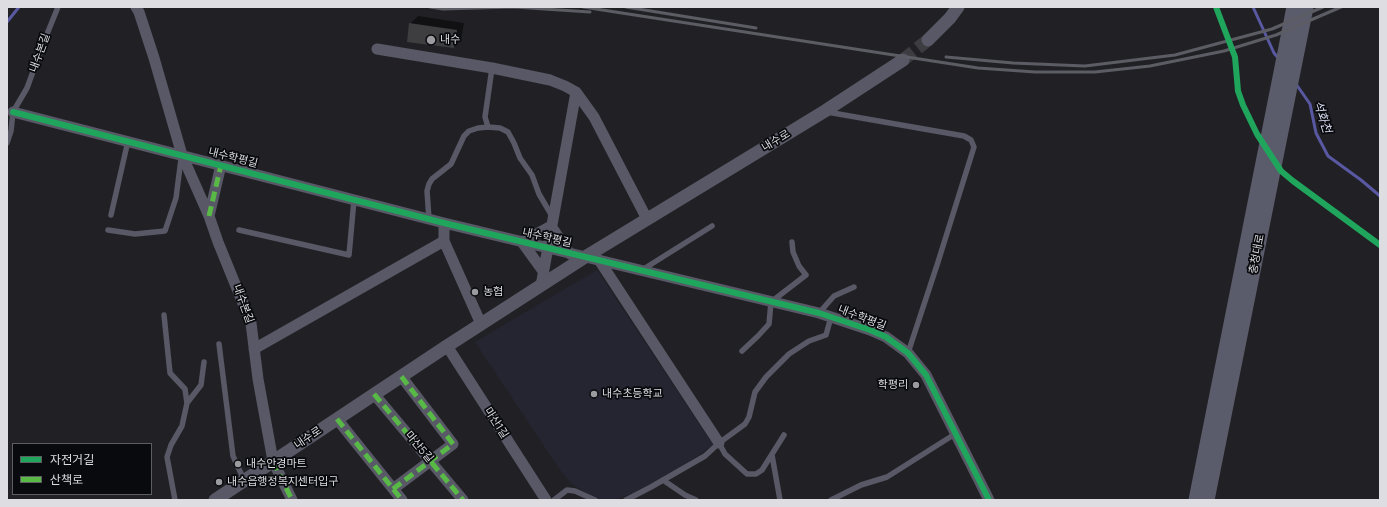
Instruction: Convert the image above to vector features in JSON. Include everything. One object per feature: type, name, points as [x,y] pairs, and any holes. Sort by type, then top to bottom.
[{"type":"main road","points":[[1256,227],[1294,7]]},
{"type":"main road","name":"충청대로","points":[[1196,500],[1306,7]]},
{"type":"main road","name":"충청대로","points":[[1207,500],[1256,227]]},
{"type":"street","name":"내수본길","points":[[136,7],[154,58],[182,155],[210,216],[218,242],[251,323],[258,380],[273,461]]},
{"type":"street","points":[[928,40],[950,18],[958,7]]},
{"type":"street","points":[[377,49],[492,68],[550,80],[576,92],[594,117],[647,219]]},
{"type":"street","name":"내수로","points":[[215,500],[401,376],[585,257],[825,111],[903,60]]},
{"type":"street","name":"내수학평길","points":[[541,286],[546,248],[576,92]]},
{"type":"street","name":"내수학평길","points":[[13,112],[444,223],[819,313],[870,330],[886,337],[908,353],[926,375],[989,500]]},
{"type":"street","points":[[210,216],[221,165]]},
{"type":"street","points":[[543,270],[522,242],[552,222],[570,254]]},
{"type":"street","points":[[444,223],[444,241],[481,324]]},
{"type":"street","points":[[254,349],[444,241]]},
{"type":"street","points":[[599,260],[719,443]]},
{"type":"street","name":"마산1길","points":[[447,346],[546,500]]},
{"type":"street","points":[[393,489],[453,444],[401,376]]},
{"type":"street","name":"마산5길","points":[[374,394],[463,500]]},
{"type":"street","points":[[337,419],[402,500]]},
{"type":"street","points":[[273,461],[292,500]]},
{"type":"lane","name":"내수본길","points":[[7,143],[11,131],[13,112],[27,88],[58,7]]},
{"type":"lane","points":[[488,127],[485,117],[492,68]]},
{"type":"lane","points":[[825,111],[964,136],[971,140],[974,147],[941,254],[908,353]]},
{"type":"lane","name":"내수학평길","points":[[429,219],[427,191],[432,179],[451,164],[464,136],[469,131],[488,127],[500,128],[508,132],[520,158],[532,175],[552,222]]},
{"type":"lane","points":[[111,215],[128,141]]},
{"type":"lane","name":"내수본길","points":[[108,230],[135,234],[165,231],[176,198],[182,155]]},
{"type":"lane","points":[[239,230],[349,255],[354,200]]},
{"type":"lane","points":[[642,271],[712,226]]},
{"type":"lane","points":[[742,351],[769,324],[771,302],[806,275],[799,266],[793,252],[792,242]]},
{"type":"lane","points":[[819,313],[834,296],[854,287]]},
{"type":"lane","points":[[164,315],[170,373],[186,389],[187,403],[182,426],[171,444],[167,457],[175,500]]},
{"type":"lane","name":"내수학평길","points":[[719,443],[745,424],[749,417],[755,392],[766,377],[789,354],[809,341],[826,335],[831,317]]},
{"type":"lane","points":[[219,344],[233,456],[244,481]]},
{"type":"lane","points":[[187,403],[200,385],[204,362]]},
{"type":"lane","points":[[832,500],[861,485],[887,477],[955,434]]},
{"type":"lane","points":[[626,500],[705,456],[719,443],[724,454],[747,474],[756,474],[762,470],[784,435]]},
{"type":"lane","points":[[772,455],[780,500]]},
{"type":"lane","points":[[663,480],[685,495],[696,500]]},
{"type":"lane","points":[[554,500],[567,490],[575,491],[595,500]]},
{"type":"shaded area","name":"내수초등학교","points":[[597,270],[713,445],[660,479],[633,493],[614,500],[595,499],[572,484],[560,470],[475,342]]},
{"type":"building","points":[[409,23],[457,30],[454,48],[407,42]]},
{"type":"waterway","points":[[7,22],[19,7]]},
{"type":"waterway","name":"석화천","points":[[1253,7],[1274,53],[1279,59]]},
{"type":"waterway","name":"석화천","points":[[1296,84],[1310,104],[1316,133],[1328,156],[1380,196]]},
{"type":"tunnel","points":[[903,60],[928,40]]},
{"type":"railway","points":[[430,7],[443,9],[514,7],[590,12]]},
{"type":"railway","points":[[583,7],[978,68],[1035,72],[1095,72],[1150,66],[1224,51],[1276,35],[1341,7]]},
{"type":"railway","points":[[626,7],[756,28]]},
{"type":"railway","points":[[946,57],[1013,63],[1085,66],[1175,55],[1272,29],[1323,7]]},
{"type":"marked path","points":[[209,216],[221,165]]},
{"type":"marked path","points":[[393,489],[453,444],[401,376]]},
{"type":"marked path","points":[[374,394],[463,500]]},
{"type":"marked path","points":[[337,419],[402,500]]},
{"type":"marked path","points":[[273,461],[292,500]]},
{"type":"cycle path","points":[[1216,7],[1235,57],[1238,91],[1243,105],[1257,134],[1281,171],[1380,245]]},
{"type":"cycle path","points":[[13,112],[444,223],[819,313],[870,330],[886,337],[908,353],[926,375],[989,500]]},
{"type":"place","name":"내수","points":[[431,40]]},
{"type":"place","name":"농협","points":[[475,292]]},
{"type":"place","name":"학평리","points":[[916,385]]},
{"type":"place","name":"내수초등학교","points":[[594,394]]},
{"type":"place","name":"내수안경마트","points":[[238,464]]},
{"type":"place","name":"내수읍행정복지센터입구","points":[[219,482]]}]
